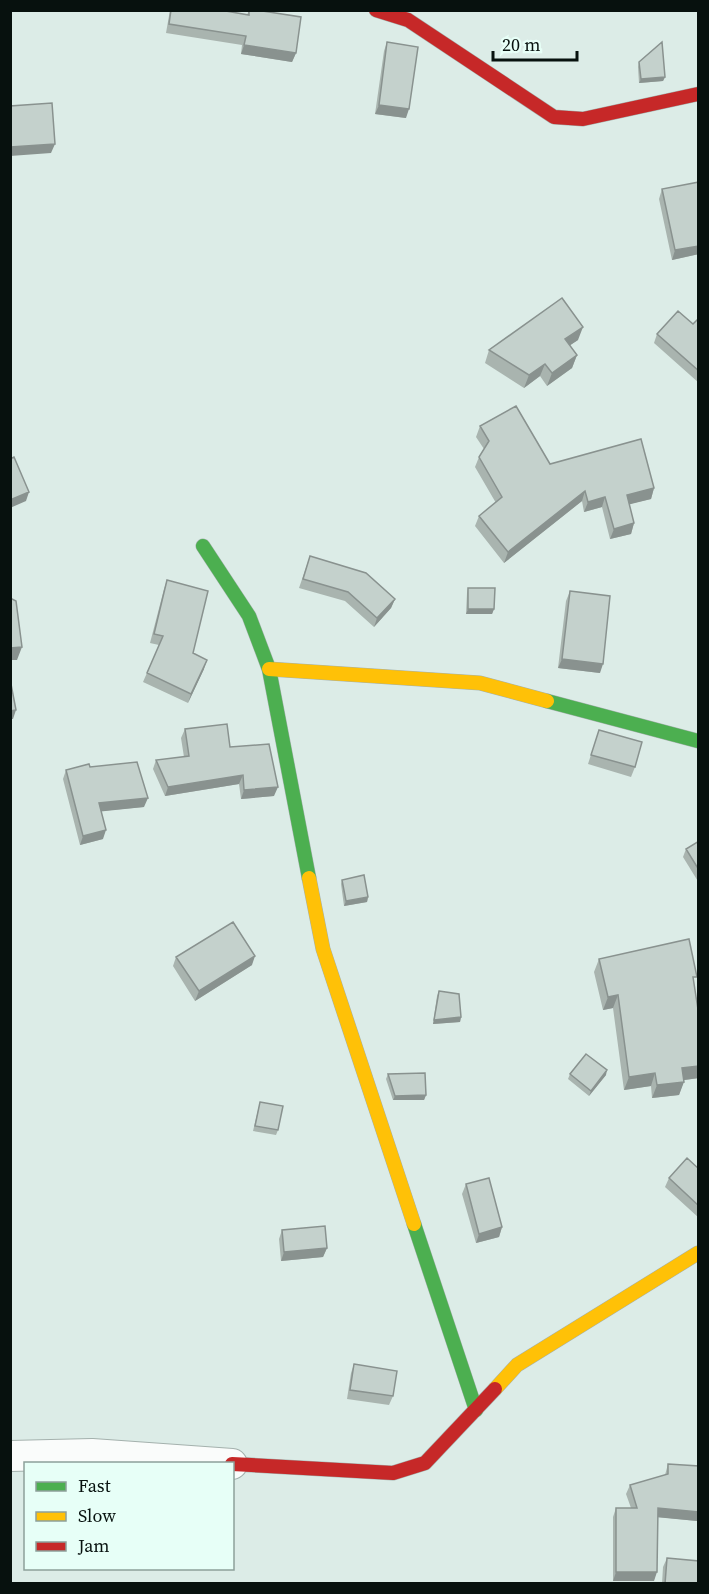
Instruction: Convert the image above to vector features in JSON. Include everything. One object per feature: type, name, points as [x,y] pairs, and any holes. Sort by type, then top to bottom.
[{"type":"street","points":[[376,10],[408,20],[554,117],[583,119],[699,94]]},
{"type":"street","points":[[203,546],[249,616],[269,669],[323,949],[476,1410]]},
{"type":"street","points":[[269,669],[480,683],[699,741]]},
{"type":"street","points":[[234,1464],[393,1473],[425,1463],[516,1365],[699,1253]]},
{"type":"street","points":[[10,1456],[92,1454],[204,1462]]},
{"type":"building","points":[[171,10],[220,10],[249,15],[249,10],[256,10],[301,17],[296,53],[244,45],[246,36],[169,24]]},
{"type":"building","points":[[387,42],[418,47],[409,109],[379,105]]},
{"type":"building","points":[[662,42],[665,77],[641,79],[639,62]]},
{"type":"building","points":[[52,103],[55,144],[10,147],[10,106]]},
{"type":"building","points":[[699,182],[699,246],[675,250],[662,189]]},
{"type":"building","points":[[562,298],[583,327],[565,339],[577,355],[552,373],[545,364],[529,375],[489,350]]},
{"type":"building","points":[[678,311],[693,324],[699,318],[699,371],[657,334]]},
{"type":"building","points":[[516,406],[550,464],[641,439],[654,488],[627,495],[634,523],[614,529],[605,497],[588,502],[585,491],[508,552],[479,516],[502,497],[479,457],[489,441],[480,426]]},
{"type":"building","points":[[14,457],[29,492],[10,500],[10,459]]},
{"type":"building","points":[[310,556],[366,573],[395,599],[377,618],[348,592],[303,579]]},
{"type":"building","points":[[167,580],[208,591],[193,653],[207,660],[191,694],[147,673],[163,636],[154,634]]},
{"type":"building","points":[[468,588],[495,588],[494,609],[468,609]]},
{"type":"building","points":[[570,591],[610,596],[603,664],[562,659]]},
{"type":"building","points":[[10,598],[16,601],[22,647],[10,648]]},
{"type":"building","points":[[10,679],[16,710],[10,711]]},
{"type":"building","points":[[227,724],[230,747],[269,744],[278,787],[244,790],[243,775],[168,787],[156,760],[189,756],[185,729]]},
{"type":"building","points":[[599,730],[642,742],[635,767],[591,755]]},
{"type":"building","points":[[137,762],[148,798],[99,803],[106,830],[83,836],[66,770],[89,764],[90,767]]},
{"type":"building","points":[[699,841],[699,870],[686,849]]},
{"type":"building","points":[[364,875],[368,897],[346,901],[342,880]]},
{"type":"building","points":[[233,922],[255,956],[199,991],[176,957]]},
{"type":"building","points":[[689,939],[697,977],[693,977],[699,1016],[699,1066],[682,1068],[684,1082],[657,1085],[655,1073],[629,1077],[618,995],[608,997],[599,959]]},
{"type":"building","points":[[439,991],[459,994],[461,1017],[434,1020]]},
{"type":"building","points":[[586,1054],[607,1070],[591,1091],[570,1074]]},
{"type":"building","points":[[425,1073],[426,1095],[395,1096],[388,1074]]},
{"type":"building","points":[[260,1102],[283,1106],[278,1130],[255,1126]]},
{"type":"building","points":[[687,1158],[699,1169],[699,1206],[669,1178]]},
{"type":"building","points":[[489,1178],[502,1227],[479,1234],[466,1184]]},
{"type":"building","points":[[325,1226],[327,1248],[284,1252],[282,1230]]},
{"type":"building","points":[[354,1364],[397,1371],[393,1396],[350,1390]]},
{"type":"building","points":[[668,1464],[699,1466],[699,1512],[658,1508],[657,1572],[616,1572],[616,1508],[637,1508],[630,1485],[668,1474]]},
{"type":"building","points":[[667,1558],[699,1561],[699,1584],[665,1584]]},
{"type":"traffic: fast","points":[[203,546],[249,616],[269,669],[309,878]]},
{"type":"traffic: fast","points":[[547,701],[698,741]]},
{"type":"traffic: fast","points":[[414,1224],[476,1410]]},
{"type":"traffic: slow","points":[[269,669],[480,683],[547,701]]},
{"type":"traffic: slow","points":[[309,878],[323,949],[414,1224]]},
{"type":"traffic: slow","points":[[495,1389],[517,1365],[698,1253]]},
{"type":"traffic: jam","points":[[376,10],[408,20],[554,117],[583,119],[698,94]]},
{"type":"traffic: jam","points":[[234,1464],[393,1473],[425,1463],[495,1389]]}]
